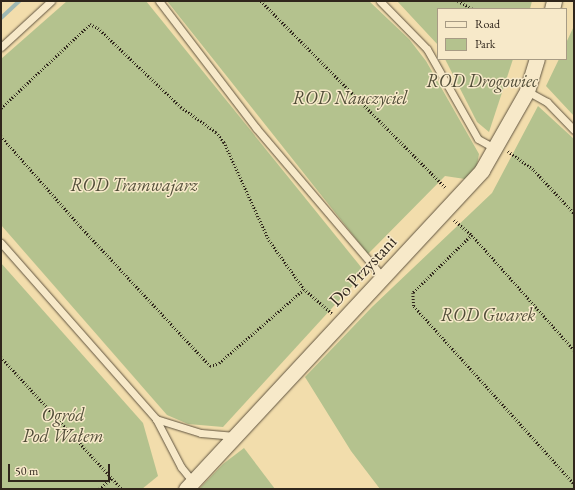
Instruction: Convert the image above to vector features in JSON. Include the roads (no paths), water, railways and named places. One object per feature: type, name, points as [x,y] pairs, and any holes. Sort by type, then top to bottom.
[{"type":"street","name":"Do Przystani","points":[[189,485],[482,170],[496,149],[527,91],[537,60]]},
{"type":"lane","points":[[1,47],[51,1]]},
{"type":"lane","points":[[159,1],[256,128],[383,277]]},
{"type":"lane","points":[[380,1],[427,49],[478,139],[496,149]]},
{"type":"lane","points":[[527,91],[547,102],[574,130]]},
{"type":"lane","points":[[1,243],[156,419],[189,485]]},
{"type":"lane","points":[[156,419],[201,433],[236,436]]},
{"type":"waterway","points":[[1,18],[19,1]]},
{"type":"park label","name":"ROD Drogowiec","points":[[482,81]]},
{"type":"park label","name":"ROD Nauczyciel","points":[[350,98]]},
{"type":"park label","name":"ROD Tramwajarz","points":[[134,185]]},
{"type":"park label","name":"ROD Gwarek","points":[[488,315]]},
{"type":"park label","name":"Ogród Pod Wałem","points":[[63,426]]}]
